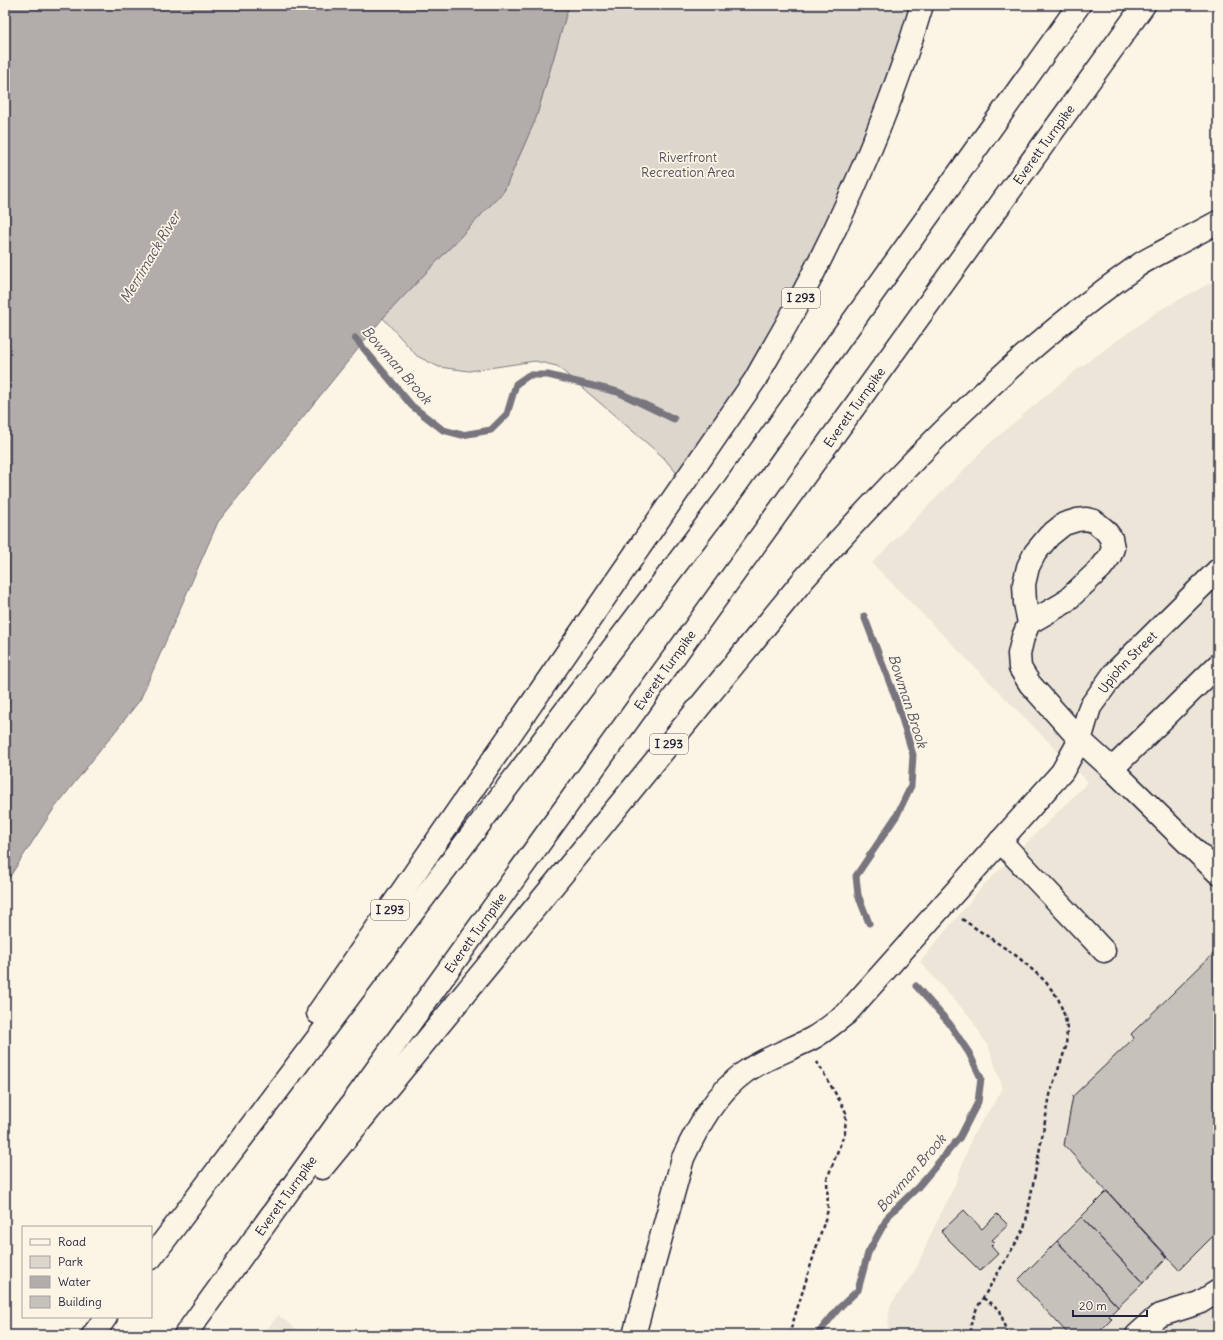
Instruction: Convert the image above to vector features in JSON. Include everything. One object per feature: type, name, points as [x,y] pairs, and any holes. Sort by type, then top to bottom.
[{"type":"main road","name":"I 293","points":[[152,1256],[755,380],[798,304],[849,200],[893,92],[922,5]]},
{"type":"main road","points":[[152,1256],[728,496],[1078,5]]},
{"type":"main road","name":"Everett Turnpike","points":[[185,1335],[1144,5]]},
{"type":"main road","name":"I 293","points":[[185,1335],[804,579],[859,516],[926,448],[1010,367],[1070,316],[1137,266],[1218,222]]},
{"type":"main road","points":[[1029,623],[1064,603],[1102,568],[1110,556],[1113,548],[1111,538],[1105,530],[1094,521],[1086,519],[1064,524],[1049,536],[1035,553],[1028,567],[1024,584],[1025,604],[1029,623],[1023,637],[1019,654],[1020,668],[1030,684],[1080,740],[1112,768],[1218,872]]},
{"type":"main road","name":"Upjohn Street","points":[[634,1335],[683,1158],[695,1131],[709,1110],[728,1088],[745,1072],[762,1062],[812,1039],[846,1014],[1062,772],[1080,740],[1090,707],[1115,672],[1218,570]]},
{"type":"main road","points":[[1112,768],[1218,665]]},
{"type":"main road","points":[[1000,841],[1104,951]]},
{"type":"main road","points":[[1137,1335],[1158,1316],[1199,1303],[1218,1291]]},
{"type":"main road","points":[[93,1335],[105,1318]]},
{"type":"path","points":[[961,919],[1018,957],[1045,981],[1058,998],[1065,1017],[1067,1029],[1066,1048],[1051,1090],[1026,1221],[1020,1236],[973,1316],[970,1330],[971,1335]]},
{"type":"path","points":[[789,1335],[828,1210],[827,1179],[845,1132],[846,1113],[844,1108],[816,1060]]},
{"type":"path","points":[[983,1298],[1000,1310],[1007,1335]]},
{"type":"shaded area","points":[[1218,279],[1218,1335],[887,1335],[890,1306],[917,1267],[955,1185],[973,1135],[1003,1089],[989,1048],[970,1017],[920,962],[982,887],[1088,782],[872,563],[990,443],[1074,372],[1158,311]]},
{"type":"shaded area","points":[[278,1315],[304,1335],[263,1335]]},
{"type":"green space","name":"Riverfront Recreation Area","points":[[569,5],[918,5],[803,293],[685,483],[663,457],[557,366],[535,361],[469,371],[439,367],[417,356],[383,318],[504,191],[536,118]]},
{"type":"water","name":"Merrimack River","points":[[5,5],[569,5],[536,118],[504,191],[383,318],[218,522],[140,700],[53,810],[5,884]]},
{"type":"building","points":[[1218,949],[1218,1231],[1179,1270],[1064,1145],[1073,1096],[1134,1038],[1131,1034]]},
{"type":"building","points":[[1107,1191],[1168,1257],[1143,1283],[1081,1217]]},
{"type":"building","points":[[964,1210],[982,1229],[997,1214],[1008,1225],[992,1240],[995,1242],[991,1246],[998,1254],[980,1271],[941,1232]]},
{"type":"building","points":[[1081,1217],[1143,1283],[1118,1307],[1057,1241]]},
{"type":"building","points":[[1057,1241],[1118,1307],[1109,1316],[1112,1319],[1096,1335],[1069,1335],[1018,1280]]},
{"type":"waterway","name":"Bowman Brook","points":[[355,338],[412,406],[443,430],[462,435],[491,430],[507,414],[516,384],[529,375],[548,375],[618,392],[674,419]]},
{"type":"waterway","name":"Bowman Brook","points":[[864,616],[897,702],[913,755],[911,786],[897,815],[856,876],[858,895],[869,923]]},
{"type":"waterway","name":"Bowman Brook","points":[[817,1335],[838,1309],[858,1290],[868,1253],[889,1215],[918,1187],[960,1137],[978,1102],[981,1078],[969,1053],[949,1023],[916,986]]}]
